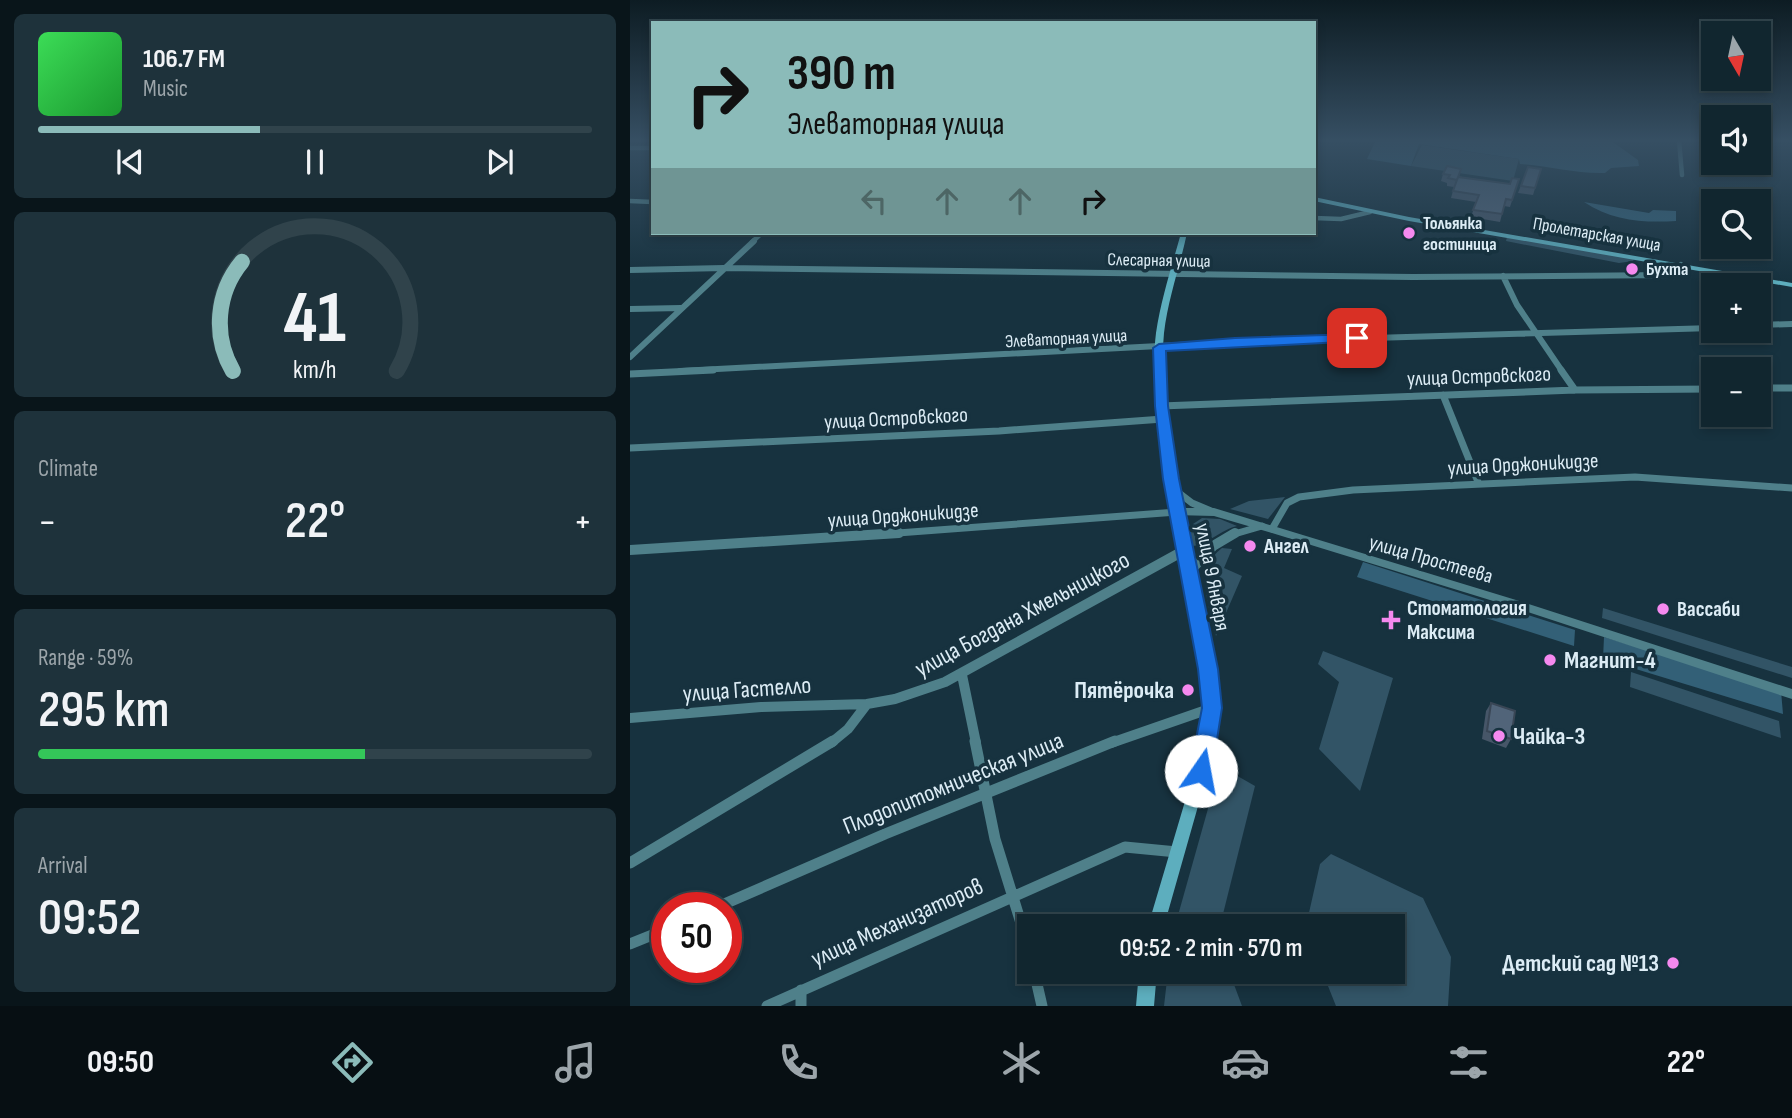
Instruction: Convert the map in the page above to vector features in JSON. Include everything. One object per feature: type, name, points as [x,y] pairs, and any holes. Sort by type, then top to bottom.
[{"type":"main road","name":"Пролетарская улица","points":[[1316,199],[1370,212],[1792,285]]},
{"type":"main road","name":"улица 9 Января","points":[[1159,914],[1201,771],[1212,708],[1208,669],[1171,479],[1161,406],[1159,348],[1165,310],[1184,235]]},
{"type":"main road","points":[[1145,1006],[1147,984]]},
{"type":"street","points":[[630,201],[651,202]]},
{"type":"street","points":[[1316,218],[1341,219],[1370,212]]},
{"type":"street","points":[[630,357],[760,235]]},
{"type":"street","name":"Слесарная улица","points":[[630,270],[724,268],[1503,276],[1673,275],[1678,272],[1681,264]]},
{"type":"street","points":[[1503,276],[1513,299],[1575,390]]},
{"type":"street","points":[[630,309],[681,308]]},
{"type":"street","points":[[1771,325],[1792,324]]},
{"type":"street","name":"Элеваторная улица","points":[[630,374],[1235,342],[1535,331],[1701,328]]},
{"type":"street","points":[[1771,388],[1792,388]]},
{"type":"street","name":"улица Островского","points":[[1161,406],[1575,390],[1701,389]]},
{"type":"street","points":[[1443,395],[1478,482]]},
{"type":"street","name":"улица Островского","points":[[630,448],[999,431],[1163,419]]},
{"type":"street","name":"улица Орджоникидзе","points":[[1267,528],[1287,503],[1299,496],[1353,490],[1478,482],[1635,477],[1792,488]]},
{"type":"street","points":[[1175,490],[1192,503],[1214,512]]},
{"type":"street","name":"улица Орджоникидзе","points":[[630,550],[1018,526],[1177,512]]},
{"type":"street","name":"улица Простеева","points":[[1177,512],[1214,512],[1588,626],[1792,694]]},
{"type":"street","points":[[1189,572],[1209,547],[1222,537],[1267,528]]},
{"type":"street","name":"улица Богдана Хмельницкого","points":[[867,704],[899,700],[962,675],[1060,617],[1185,550]]},
{"type":"street","points":[[962,675],[995,839],[1013,895]]},
{"type":"street","points":[[630,863],[831,743],[848,729],[867,704]]},
{"type":"street","name":"улица Гастелло","points":[[630,718],[761,707],[867,704]]},
{"type":"street","name":"Плодопитомническая улица","points":[[742,896],[847,849],[987,792],[1129,736],[1212,708]]},
{"type":"street","name":"улица Механизаторов","points":[[767,1006],[1125,847],[1177,852]]},
{"type":"street","name":"улица Механизаторов","points":[[1013,895],[1019,914]]},
{"type":"street","points":[[630,944],[651,935]]},
{"type":"street","points":[[1037,984],[1042,1006]]},
{"type":"street","name":"улица Механизаторов","points":[[801,990],[801,1006]]},
{"type":"shaded area","points":[[1584,202],[1649,213],[1653,210],[1676,211],[1676,221],[1652,222],[1617,217]]},
{"type":"shaded area","points":[[1507,237],[1635,257],[1633,261],[1619,263],[1506,241]]},
{"type":"shaded area","points":[[1285,497],[1268,519],[1230,509],[1249,501]]},
{"type":"shaded area","points":[[1202,518],[1220,519],[1237,526],[1192,546],[1190,526]]},
{"type":"shaded area","points":[[1222,548],[1232,549],[1224,568],[1242,576],[1216,636],[1207,601],[1205,578],[1213,557]]},
{"type":"shaded area","points":[[1363,562],[1575,630],[1574,646],[1357,577]]},
{"type":"shaded area","points":[[1603,608],[1792,667],[1792,678],[1602,618]]},
{"type":"shaded area","points":[[1604,637],[1781,691],[1783,714],[1603,659]]},
{"type":"shaded area","points":[[1323,651],[1393,678],[1360,791],[1319,749],[1339,682],[1318,664]]},
{"type":"shaded area","points":[[1631,672],[1779,721],[1781,738],[1630,687]]},
{"type":"shaded area","points":[[1220,766],[1255,786],[1223,914],[1178,914]]},
{"type":"shaded area","points":[[1331,854],[1423,898],[1451,957],[1448,1006],[1336,1006],[1327,984],[1405,984],[1405,914],[1309,914],[1320,864]]},
{"type":"shaded area","points":[[1167,984],[1234,984],[1242,1006],[1164,1006]]},
{"type":"building","points":[[1454,187],[1516,187],[1512,200],[1506,199],[1502,214],[1473,210],[1479,195],[1453,191]]},
{"type":"building","points":[[1491,703],[1515,711],[1511,739],[1487,731]]},
{"type":"place","name":"Тольянка гостиница","points":[[1409,233]]},
{"type":"place","name":"Бухта","points":[[1632,269]]},
{"type":"place","name":"Ангел","points":[[1250,546]]},
{"type":"place","name":"Вассаби","points":[[1663,609]]},
{"type":"place","name":"Стоматология Максима","points":[[1391,620]]},
{"type":"place","name":"Магнит-4","points":[[1550,660]]},
{"type":"place","name":"Пятёрочка","points":[[1188,690]]},
{"type":"place","name":"Чайка-3","points":[[1499,736]]},
{"type":"place","name":"Детский сад №13","points":[[1673,963]]},
{"type":"route","points":[[1201,771],[1212,708],[1208,669],[1171,479],[1161,406],[1159,348],[1235,342],[1357,338]]}]
